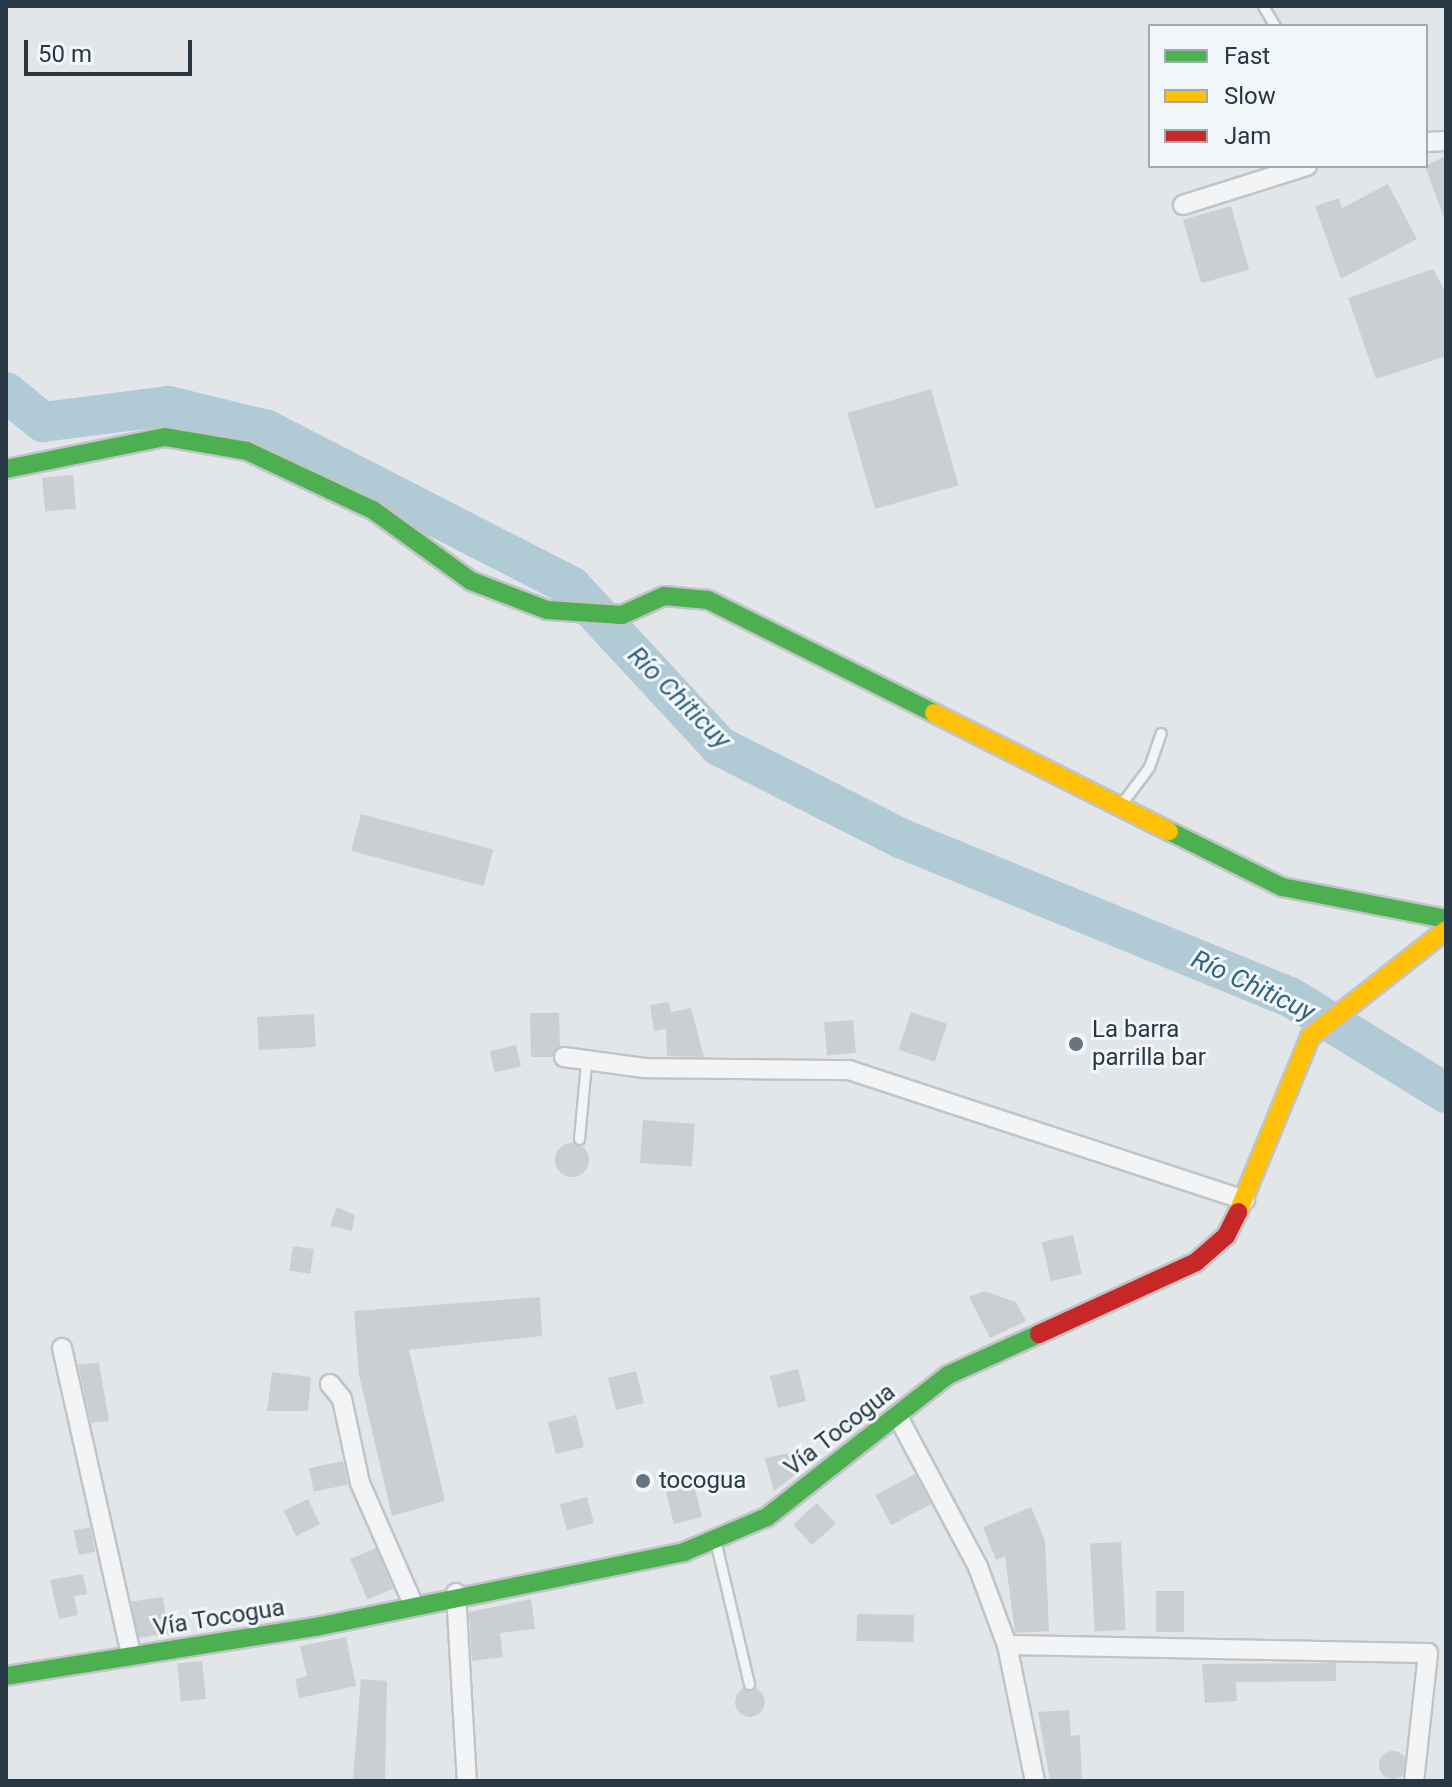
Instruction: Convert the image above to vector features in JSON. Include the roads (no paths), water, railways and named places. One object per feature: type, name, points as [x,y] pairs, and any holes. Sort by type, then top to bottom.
[{"type":"street","points":[[1183,205],[1301,168]]},
{"type":"street","points":[[6,469],[165,437],[247,451],[373,510],[471,581],[547,610],[612,615],[664,596],[708,600],[1122,803],[1282,887],[1446,919]]},
{"type":"street","name":"Vía Tocogua","points":[[6,1676],[316,1627],[456,1593],[684,1552],[767,1517],[948,1375],[1196,1262],[1226,1236],[1245,1200],[1310,1037],[1347,1001],[1446,930]]},
{"type":"street","points":[[564,1057],[586,1063],[849,1070],[1245,1200]]},
{"type":"street","points":[[62,1348],[131,1655]]},
{"type":"street","points":[[330,1384],[342,1399],[360,1483],[412,1587],[413,1604]]},
{"type":"street","points":[[897,1415],[978,1567],[1007,1645],[1035,1781]]},
{"type":"street","points":[[456,1593],[467,1781]]},
{"type":"street","points":[[1007,1645],[1428,1653],[1414,1781]]},
{"type":"lane","points":[[1263,6],[1274,24]]},
{"type":"lane","points":[[1122,803],[1149,767],[1161,733]]},
{"type":"lane","points":[[579,1139],[586,1063]]},
{"type":"lane","points":[[715,1539],[749,1684]]},
{"type":"waterway","name":"Río Chiticuy","points":[[6,392],[43,422],[168,406],[267,430],[572,587],[719,746],[900,838],[1290,997],[1446,1093]]},
{"type":"place","name":"La barra parrilla bar","points":[[1076,1044]]},
{"type":"place","name":"tocogua","points":[[643,1481]]}]
